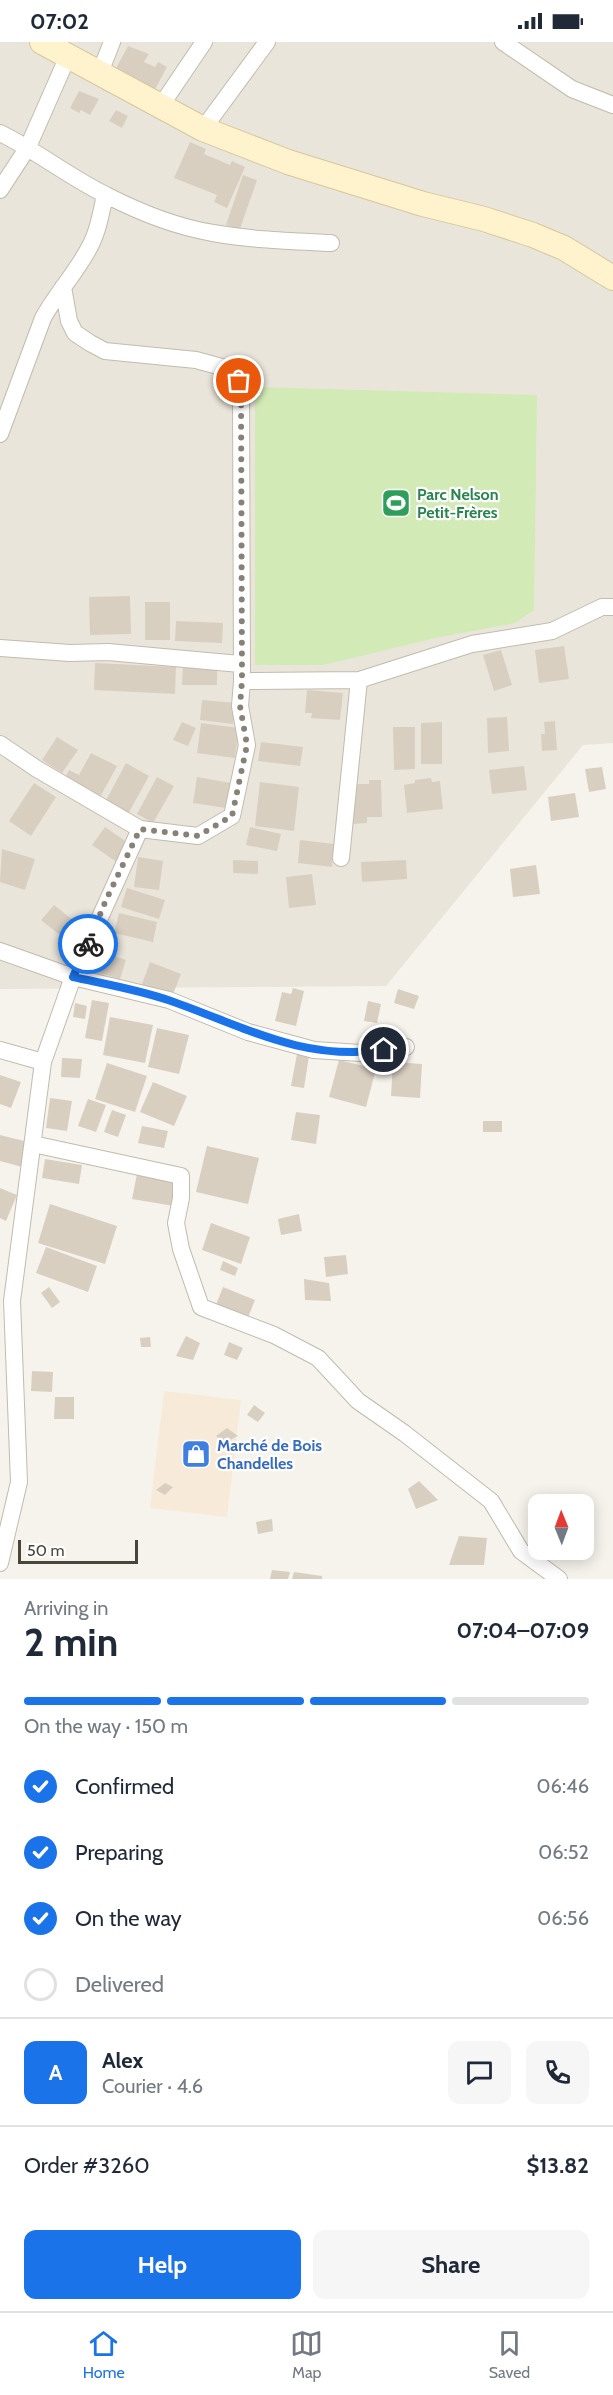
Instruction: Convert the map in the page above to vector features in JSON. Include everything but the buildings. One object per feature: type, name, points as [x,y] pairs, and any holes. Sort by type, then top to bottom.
[{"type":"main road","points":[[42,42],[202,129],[288,162],[423,204],[484,219],[533,236],[564,248],[613,278]]},
{"type":"street","points":[[99,75],[112,42]]},
{"type":"street","points":[[160,107],[204,42]]},
{"type":"street","points":[[202,129],[267,42]]},
{"type":"street","points":[[503,42],[572,89],[613,105]]},
{"type":"street","points":[[0,190],[27,147],[68,56]]},
{"type":"street","points":[[0,133],[105,195],[150,215],[212,233],[269,240],[332,243]]},
{"type":"street","points":[[0,434],[43,318],[52,301],[89,249],[99,224],[105,195]]},
{"type":"street","points":[[0,744],[37,769],[140,829],[198,836],[232,816],[247,745],[240,706],[242,681],[240,664],[241,386],[237,376],[229,369],[196,360],[105,351],[75,333],[69,321],[63,286]]},
{"type":"street","points":[[242,681],[359,680],[472,644],[552,631],[602,607],[613,607]]},
{"type":"street","points":[[0,648],[70,653],[108,652],[240,664]]},
{"type":"street","points":[[341,858],[359,680]]},
{"type":"street","points":[[0,1563],[18,1482],[12,1301],[43,1062],[73,977],[140,829]]},
{"type":"street","points":[[0,951],[73,977],[169,1000],[248,1032],[314,1050],[361,1053],[406,1047]]},
{"type":"street","points":[[0,1050],[43,1062]]},
{"type":"street","points":[[33,1144],[181,1176],[181,1198],[176,1223],[182,1250],[201,1306],[274,1335],[318,1358],[358,1401],[404,1433],[491,1501],[521,1551],[559,1579]]},
{"type":"shaded area","points":[[0,42],[613,42],[613,743],[583,745],[386,986],[0,989]]},
{"type":"shaded area","name":"Marché de Bois Chandelles","points":[[164,1391],[241,1400],[227,1517],[150,1508]]},
{"type":"green space","name":"Parc Nelson Petit-Frères","points":[[255,387],[537,395],[534,610],[515,623],[440,637],[323,665],[255,665]]},
{"type":"way so far","points":[[88,944],[140,829],[198,836],[232,816],[247,745],[240,706],[242,681],[240,664],[241,386],[239,381]]},
{"type":"place","name":"Parc Nelson Petit-Frères","points":[[396,503]]},
{"type":"place","name":"Marché de Bois Chandelles","points":[[196,1454]]},
{"type":"route","points":[[88,944],[73,977],[169,1000],[248,1032],[314,1050],[361,1053],[384,1050]]}]
